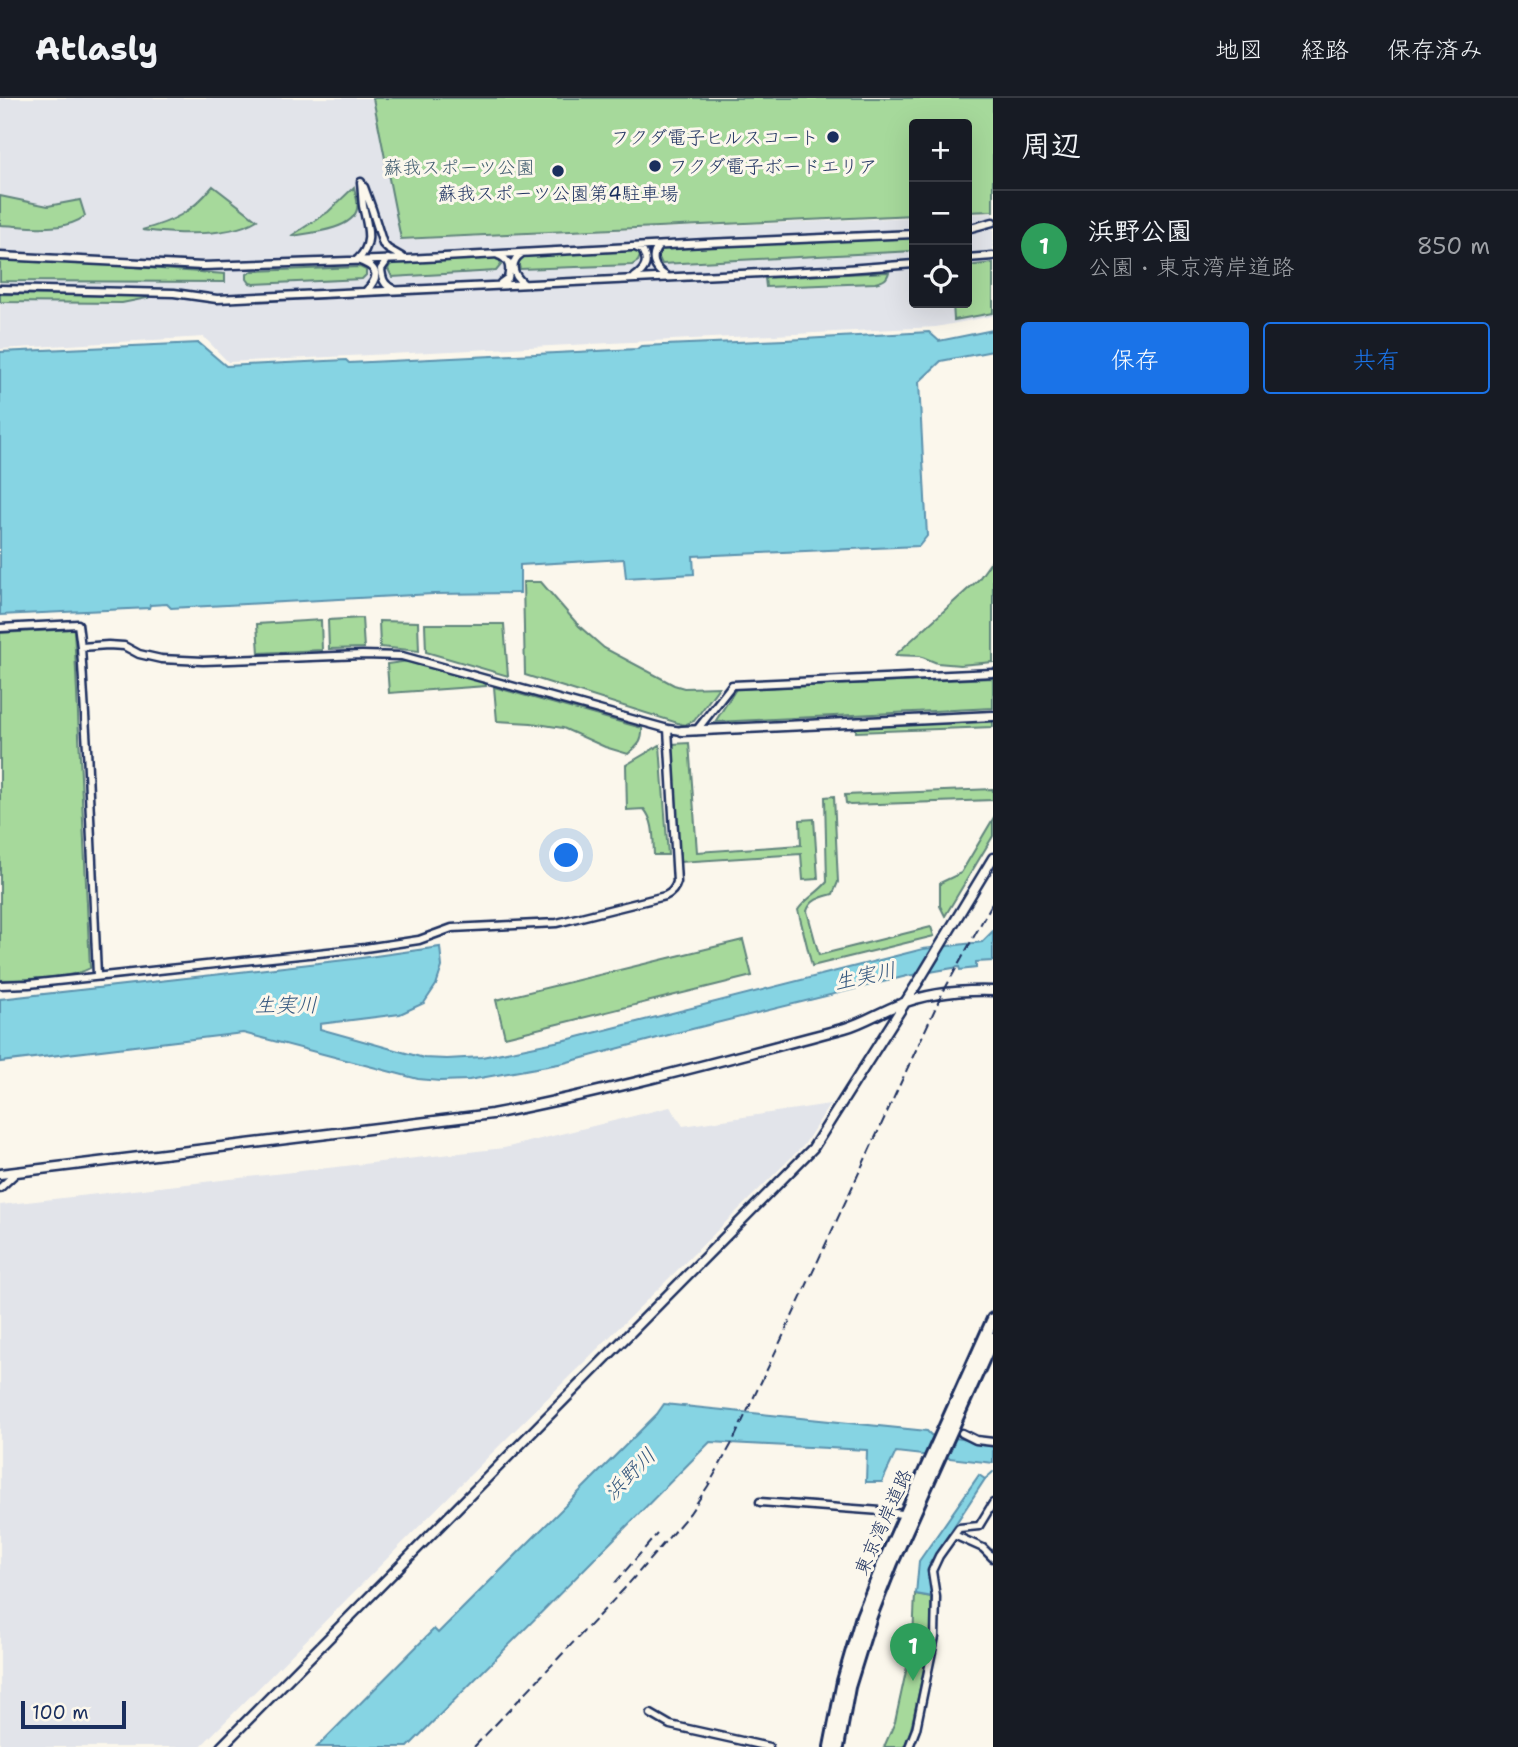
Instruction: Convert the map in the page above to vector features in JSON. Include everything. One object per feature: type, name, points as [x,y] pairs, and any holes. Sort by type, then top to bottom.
[{"type":"highway","name":"東京湾岸道路","points":[[838,1747],[849,1687],[865,1633],[910,1516],[993,1320]]},
{"type":"highway","name":"東京湾岸道路","points":[[946,1435],[993,1338]]},
{"type":"highway","name":"東京湾岸道路","points":[[830,1747],[843,1681],[857,1630],[884,1562],[910,1516]]},
{"type":"street","points":[[358,260],[367,248],[369,237],[361,182],[383,244],[396,255],[407,259]]},
{"type":"street","points":[[972,228],[993,222]]},
{"type":"street","points":[[0,256],[203,266],[388,260],[909,234]]},
{"type":"street","points":[[659,246],[653,256],[654,262],[660,273],[667,277]]},
{"type":"street","points":[[632,278],[644,269],[646,263],[642,250],[635,247]]},
{"type":"street","points":[[522,253],[517,256],[513,269],[517,279],[523,283]]},
{"type":"street","points":[[496,254],[508,262],[509,272],[508,278],[498,285]]},
{"type":"street","points":[[972,258],[993,256]]},
{"type":"street","points":[[358,260],[370,266],[376,276],[375,282],[366,291]]},
{"type":"street","points":[[388,260],[381,269],[382,276],[384,282],[395,290]]},
{"type":"street","points":[[0,289],[174,293],[217,299],[909,264]]},
{"type":"street","points":[[0,628],[78,624],[97,975]]},
{"type":"street","points":[[81,647],[124,646],[139,654],[161,660],[203,662],[402,656],[682,731],[993,716]]},
{"type":"street","points":[[696,731],[732,685],[993,673]]},
{"type":"street","points":[[0,985],[365,948],[419,940],[452,928],[557,923],[665,896],[671,893],[677,882],[668,729]]},
{"type":"street","points":[[221,1747],[813,1148],[993,858]]},
{"type":"street","points":[[0,1174],[492,1114],[567,1099],[852,1026],[906,1002],[972,990],[993,991]]},
{"type":"street","points":[[0,1188],[17,1172]]},
{"type":"street","points":[[962,1433],[976,1440],[993,1442]]},
{"type":"street","points":[[760,1502],[881,1511],[910,1516]]},
{"type":"street","points":[[909,1747],[916,1729],[935,1637],[936,1597],[932,1571],[959,1528],[979,1526],[993,1503]]},
{"type":"street","points":[[954,1535],[992,1555]]},
{"type":"street","points":[[651,1714],[670,1725],[769,1747]]},
{"type":"shaded area","points":[[0,98],[372,98],[401,240],[909,217],[909,308],[972,308],[972,214],[993,213],[993,316],[936,327],[228,362],[204,337],[0,349]]},
{"type":"shaded area","points":[[830,1104],[804,1145],[493,1452],[200,1747],[0,1747],[0,1205],[504,1148],[670,1107],[683,1126]]},
{"type":"green space","name":"蘇我スポーツ公園","points":[[373,98],[993,98],[993,211],[972,212],[972,119],[909,119],[909,215],[401,239]]},
{"type":"green space","points":[[213,186],[257,220],[245,226],[217,232],[142,230],[181,215]]},
{"type":"green space","points":[[354,187],[357,209],[347,222],[318,232],[291,236],[328,212]]},
{"type":"green space","points":[[0,196],[48,206],[80,200],[85,216],[56,227],[0,225]]},
{"type":"green space","points":[[909,235],[909,251],[662,264],[658,256],[664,248]]},
{"type":"green space","points":[[634,251],[640,256],[632,265],[520,269],[518,262],[526,256]]},
{"type":"green space","points":[[497,257],[501,265],[496,271],[392,277],[388,269],[395,263]]},
{"type":"green space","points":[[0,260],[225,274],[225,282],[0,281]]},
{"type":"green space","points":[[993,263],[993,313],[954,320],[953,308],[972,308],[972,265]]},
{"type":"green space","points":[[360,267],[366,270],[362,279],[254,284],[247,279],[247,274],[253,271]]},
{"type":"green space","points":[[889,272],[884,280],[875,283],[766,287],[765,278]]},
{"type":"green space","points":[[0,294],[147,298],[122,303],[0,302]]},
{"type":"green space","points":[[993,559],[993,662],[960,665],[937,663],[920,656],[895,655],[978,580]]},
{"type":"green space","points":[[523,582],[541,582],[579,626],[604,648],[674,685],[684,688],[719,687],[694,721],[684,725],[525,675]]},
{"type":"green space","points":[[362,618],[364,648],[329,649],[328,620]]},
{"type":"green space","points":[[321,620],[322,650],[259,653],[257,624]]},
{"type":"green space","points":[[379,621],[418,622],[419,651],[380,647]]},
{"type":"green space","points":[[425,624],[504,624],[508,676],[426,652]]},
{"type":"green space","points":[[74,629],[90,968],[60,976],[0,980],[0,633]]},
{"type":"green space","points":[[409,661],[485,680],[486,686],[389,693],[387,664]]},
{"type":"green space","points":[[993,678],[993,708],[715,722],[736,689]]},
{"type":"green space","points":[[494,687],[642,728],[641,740],[628,754],[563,728],[497,721]]},
{"type":"green space","points":[[993,720],[993,727],[856,732],[856,726]]},
{"type":"green space","points":[[689,743],[697,852],[801,845],[800,820],[814,819],[818,879],[803,880],[801,854],[680,862],[672,744]]},
{"type":"green space","points":[[660,745],[668,855],[654,855],[652,825],[644,809],[627,810],[626,765]]},
{"type":"green space","points":[[993,789],[993,800],[850,805],[846,803],[845,795]]},
{"type":"green space","points":[[834,796],[838,882],[833,894],[814,901],[807,911],[819,955],[931,927],[934,936],[812,966],[798,910],[827,882],[825,797]]},
{"type":"green space","points":[[993,819],[993,836],[945,916],[940,906],[940,883],[961,873]]},
{"type":"green space","points":[[743,940],[752,976],[505,1037],[496,1000]]},
{"type":"green space","points":[[915,1594],[931,1597],[931,1637],[911,1729],[904,1747],[884,1747],[895,1722],[913,1639]]},
{"type":"water","points":[[993,330],[993,351],[941,361],[919,382],[927,536],[919,546],[693,556],[694,574],[626,578],[624,559],[520,565],[520,593],[433,594],[171,608],[167,604],[150,605],[149,608],[0,615],[0,352],[199,343],[226,366],[346,360],[349,363],[929,332],[939,341]]},
{"type":"water","name":"生実川","points":[[993,931],[993,961],[976,962],[976,968],[960,970],[959,967],[907,976],[564,1063],[469,1080],[418,1079],[243,1033],[0,1062],[0,999],[440,947],[442,967],[436,985],[424,1003],[400,1014],[320,1024],[320,1029],[424,1058],[482,1057],[570,1039],[923,949],[982,942]]},
{"type":"water","name":"浜野川","points":[[664,1404],[927,1431],[931,1435],[993,1443],[993,1463],[896,1452],[882,1482],[866,1482],[867,1450],[710,1442],[408,1747],[317,1747],[434,1629],[438,1633]]},
{"type":"water","points":[[979,1475],[985,1479],[930,1563],[933,1597],[916,1594],[919,1561]]},
{"type":"waterway","points":[[985,1479],[993,1472]]},
{"type":"waterway","points":[[905,1747],[912,1729],[932,1637],[932,1597]]},
{"type":"railway","points":[[474,1747],[624,1589],[690,1513],[708,1486],[731,1445],[783,1336],[942,994],[993,902]]},
{"type":"railway","points":[[615,1583],[657,1534]]},
{"type":"place","name":"フクダ電子ヒルスコート","points":[[833,137]]},
{"type":"place","name":"フクダ電子ボードエリア","points":[[655,166]]},
{"type":"place","name":"蘇我スポーツ公園第4駐車場","points":[[558,171]]},
{"type":"place","name":"浜野公園","points":[[913,1681]]}]
